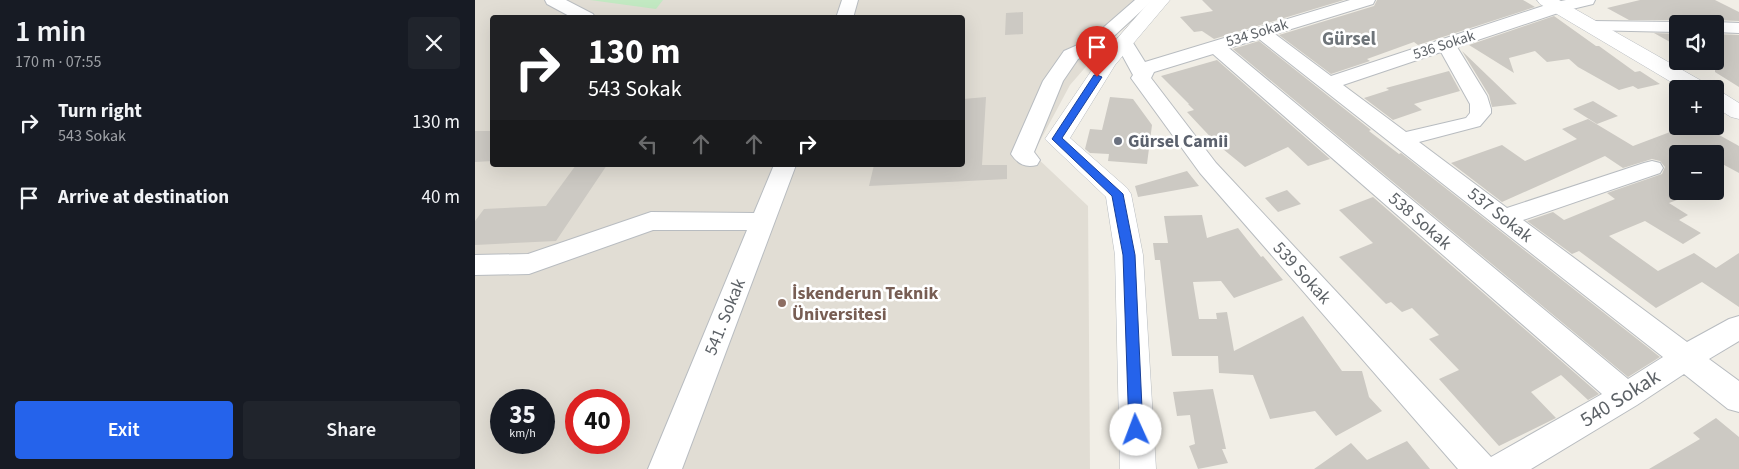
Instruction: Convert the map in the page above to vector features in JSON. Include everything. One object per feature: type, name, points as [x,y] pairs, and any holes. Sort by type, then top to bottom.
[{"type":"street","points":[[553,0],[581,15]]},
{"type":"street","points":[[845,15],[850,0]]},
{"type":"street","points":[[1029,160],[1022,154],[1053,81],[1071,55],[1095,44],[1145,0]]},
{"type":"street","points":[[1137,469],[1129,255],[1118,194],[1057,139],[1107,62],[1161,0]]},
{"type":"street","name":"534 Sokak","points":[[1144,70],[1215,46],[1367,0]]},
{"type":"street","name":"536 Sokak","points":[[1329,83],[1446,44],[1552,3],[1587,0]]},
{"type":"street","points":[[1552,3],[1684,80]]},
{"type":"street","points":[[1591,26],[1669,27]]},
{"type":"street","points":[[1724,28],[1739,28]]},
{"type":"street","name":"537 Sokak","points":[[1261,32],[1739,399]]},
{"type":"street","name":"539 Sokak","points":[[1124,42],[1144,70],[1141,78],[1208,168],[1480,469]]},
{"type":"street","points":[[1402,140],[1473,122],[1480,116],[1481,108],[1477,98],[1446,44]]},
{"type":"street","name":"538 Sokak","points":[[1215,46],[1625,396]]},
{"type":"street","points":[[1724,103],[1739,112]]},
{"type":"street","name":"541. Sokak","points":[[665,469],[784,167]]},
{"type":"street","points":[[1503,218],[1652,168]]},
{"type":"street","points":[[475,265],[529,264],[651,221],[763,222]]},
{"type":"street","name":"540 Sokak","points":[[1501,469],[1739,326]]},
{"type":"shaded area","name":"İskenderun Teknik Üniversitesi","points":[[475,0],[1150,0],[1123,24],[1070,85],[1033,154],[1088,206],[1090,469],[475,469]]},
{"type":"green space","points":[[590,0],[663,0],[656,9]]},
{"type":"building","points":[[1202,0],[1344,0],[1214,39],[1202,31],[1194,32],[1180,17],[1213,11]]},
{"type":"building","points":[[1377,0],[1523,0],[1535,7],[1418,45],[1414,42],[1367,59],[1370,61],[1331,74],[1279,35],[1374,6]]},
{"type":"building","points":[[1640,0],[1715,0],[1739,12],[1739,21],[1724,20],[1724,15],[1669,15],[1669,20],[1629,20],[1607,8]]},
{"type":"building","points":[[1023,12],[1023,34],[1005,35],[1006,13]]},
{"type":"building","points":[[1554,16],[1635,72],[1640,71],[1660,84],[1638,89],[1633,86],[1619,90],[1578,67],[1569,59],[1547,62],[1535,51],[1509,58],[1514,73],[1469,45]]},
{"type":"building","points":[[1654,33],[1669,34],[1669,41]]},
{"type":"building","points":[[1724,34],[1739,35],[1739,87],[1715,72],[1715,70],[1724,70]]},
{"type":"building","points":[[1259,41],[1371,130],[1369,131],[1399,154],[1401,153],[1660,357],[1628,377],[1233,49]]},
{"type":"building","points":[[1462,51],[1517,104],[1492,107],[1489,95]]},
{"type":"building","points":[[1217,60],[1330,159],[1308,166],[1288,147],[1245,167],[1218,145],[1187,112],[1194,110],[1161,76]]},
{"type":"building","points":[[1449,71],[1460,91],[1414,104],[1422,110],[1393,120],[1364,98],[1389,90],[1386,88]]},
{"type":"building","points":[[986,97],[982,165],[1007,165],[1007,179],[869,186],[874,167],[965,167],[965,99]]},
{"type":"building","points":[[1110,97],[1133,99],[1152,125],[1147,164],[1108,161],[1109,154],[1090,153],[1085,149],[1090,129],[1102,130]]},
{"type":"building","points":[[1593,101],[1618,116],[1597,124],[1573,109]]},
{"type":"building","points":[[1588,119],[1633,146],[1669,132],[1669,135],[1719,135],[1739,146],[1739,173],[1724,165],[1724,145],[1669,145],[1669,200],[1677,200],[1669,203],[1688,215],[1679,220],[1701,233],[1683,244],[1645,221],[1609,236],[1658,271],[1694,253],[1716,268],[1739,253],[1739,307],[1702,282],[1656,308],[1579,251],[1572,254],[1527,221],[1553,212],[1564,220],[1615,199],[1607,193],[1662,174],[1665,167],[1660,161],[1652,159],[1623,168],[1605,156],[1502,202],[1451,163],[1502,145],[1525,161],[1577,139],[1562,129]]},
{"type":"building","points":[[475,131],[490,131],[490,161],[475,162]]},
{"type":"building","points":[[575,167],[606,167],[556,241],[475,245],[475,221],[484,209],[546,206]]},
{"type":"building","points":[[1187,171],[1199,186],[1138,197],[1135,186]]},
{"type":"building","points":[[1287,190],[1301,204],[1278,212],[1265,198]]},
{"type":"building","points":[[1373,197],[1599,394],[1588,400],[1561,375],[1531,392],[1556,418],[1499,446],[1439,379],[1459,370],[1429,339],[1439,335],[1412,308],[1402,312],[1391,302],[1386,304],[1339,257],[1373,243],[1339,210]]},
{"type":"building","points":[[1202,215],[1207,238],[1238,228],[1261,257],[1263,256],[1283,280],[1234,298],[1221,281],[1193,282],[1199,319],[1217,319],[1216,313],[1227,312],[1234,351],[1303,316],[1342,371],[1362,371],[1369,397],[1382,411],[1336,436],[1315,411],[1270,419],[1253,375],[1219,373],[1218,356],[1172,356],[1160,260],[1155,260],[1153,243],[1168,243],[1164,216]]},
{"type":"building","points":[[1213,389],[1226,449],[1222,449],[1228,463],[1198,469],[1189,446],[1195,444],[1190,415],[1177,416],[1173,392]]},
{"type":"building","points":[[1716,418],[1739,437],[1739,469],[1649,469],[1700,439],[1693,433]]},
{"type":"building","points":[[1407,441],[1430,469],[1314,469],[1351,443],[1367,460]]},
{"type":"place","name":"Gürsel Camii","points":[[1118,141]]},
{"type":"place","name":"İskenderun Teknik Üniversitesi","points":[[782,303]]},
{"type":"district","name":"Gürsel","points":[[1349,39]]},
{"type":"route","points":[[1097,77],[1057,139],[1118,194],[1129,255],[1136,430]]}]
